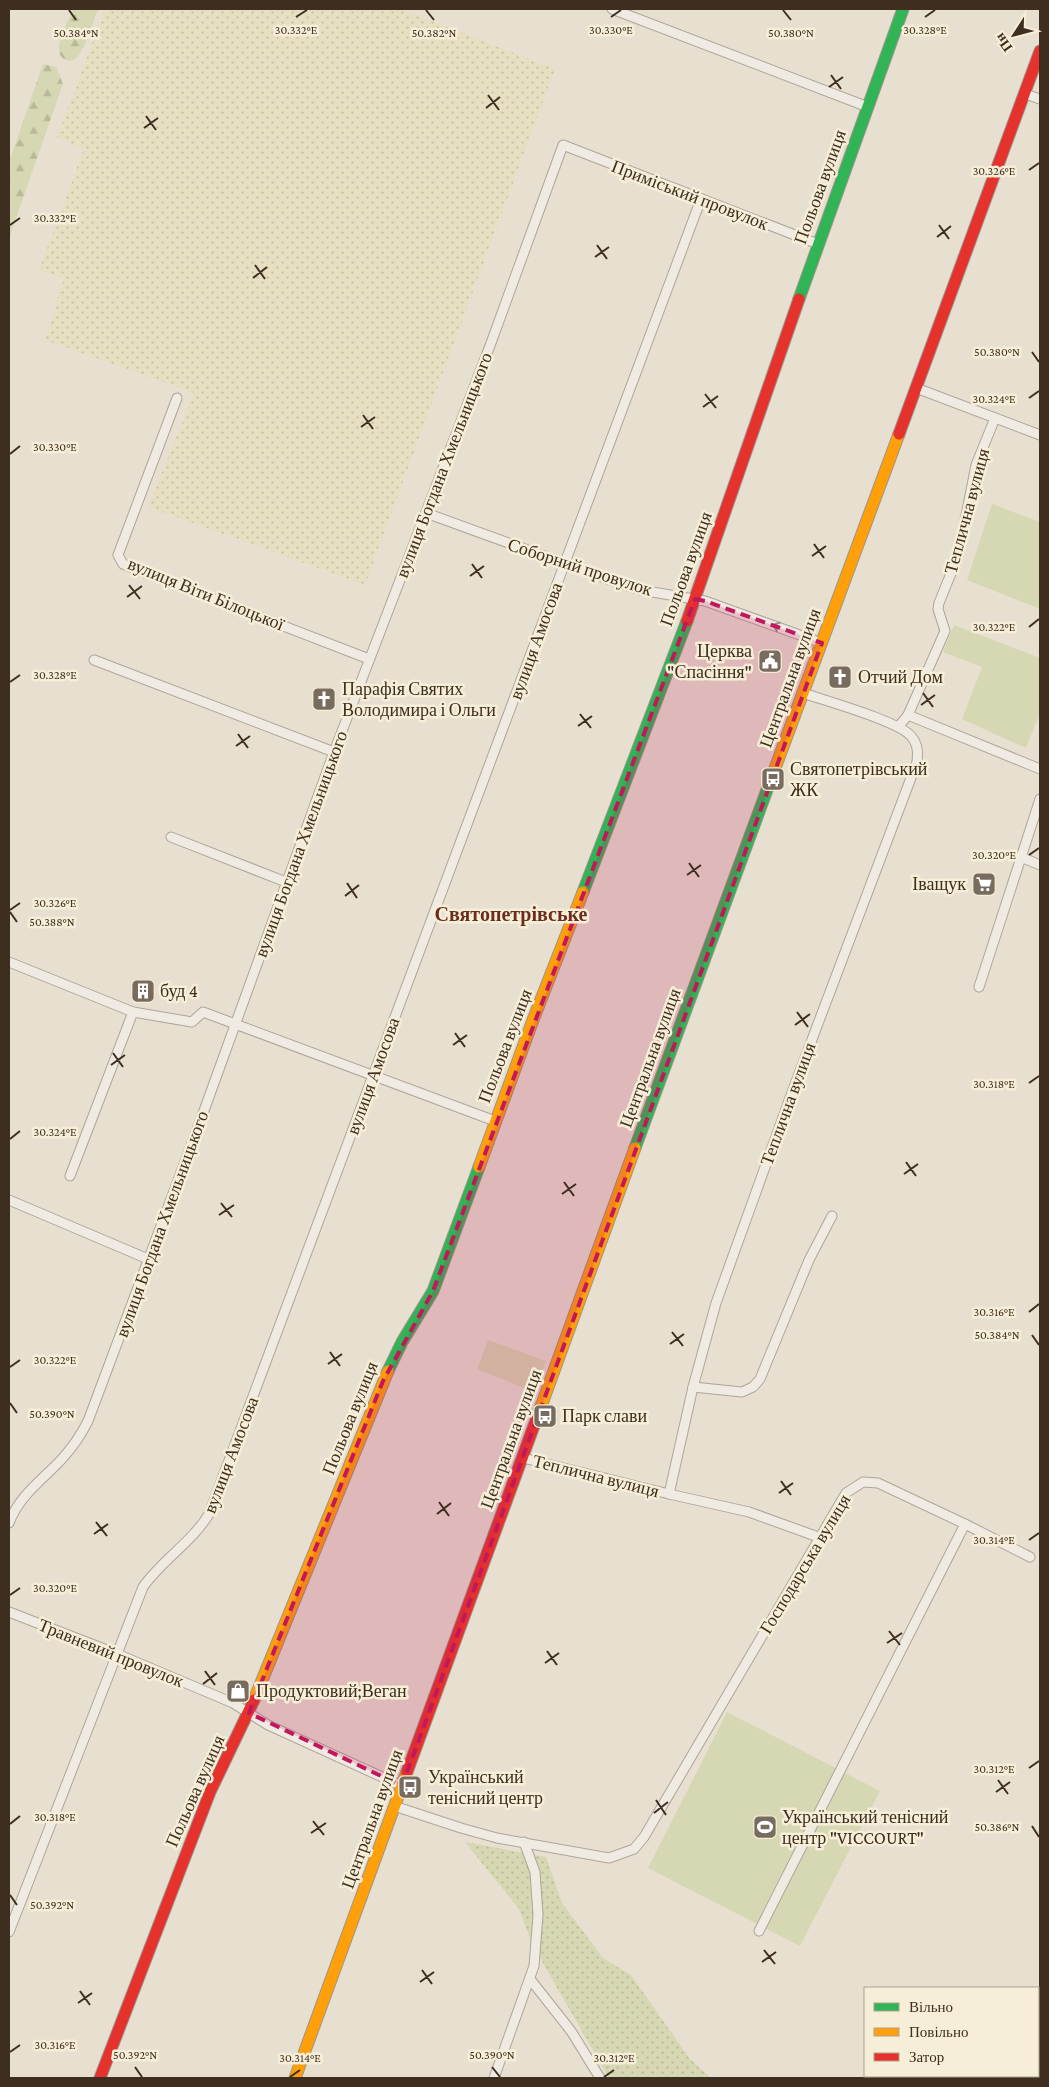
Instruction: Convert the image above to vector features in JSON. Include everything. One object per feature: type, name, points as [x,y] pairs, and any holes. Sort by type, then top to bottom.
[{"type":"street","points":[[612,9],[868,107]]},
{"type":"street","name":"Польова вулиця","points":[[100,2078],[210,1792],[249,1713],[383,1381],[402,1342],[433,1291],[532,1020],[616,809],[695,599],[818,244],[903,9]]},
{"type":"street","name":"Центральна вулиця","points":[[295,2078],[1040,51]]},
{"type":"street","points":[[1025,94],[1040,99]]},
{"type":"street","name":"Приміський провулок","points":[[562,145],[818,244]]},
{"type":"street","name":"вулиця Богдана Хмельницького","points":[[9,1523],[14,1509],[22,1498],[60,1461],[83,1431],[112,1359],[334,752],[491,343],[562,145]]},
{"type":"street","name":"вулиця Амосова","points":[[9,1932],[143,1587],[161,1565],[195,1532],[209,1514],[701,199]]},
{"type":"street","points":[[916,388],[1040,435]]},
{"type":"street","name":"вулиця Віти Білоцької","points":[[177,398],[118,555],[123,564],[369,659]]},
{"type":"street","name":"Теплична вулиця","points":[[899,726],[908,715],[945,631],[938,609],[939,603],[958,556],[976,465],[995,418]]},
{"type":"street","name":"Соборний провулок","points":[[426,513],[564,565],[641,590],[705,601],[822,642]]},
{"type":"street","points":[[94,660],[334,752]]},
{"type":"street","name":"Теплична вулиця","points":[[669,1494],[693,1387],[716,1303],[781,1122],[917,762],[918,746],[913,738],[899,726],[803,694]]},
{"type":"street","points":[[908,715],[1040,770]]},
{"type":"street","points":[[979,987],[1040,799]]},
{"type":"street","points":[[171,837],[286,882]]},
{"type":"street","points":[[1021,857],[1040,865]]},
{"type":"street","points":[[9,962],[133,1012],[192,1022],[203,1012],[495,1121]]},
{"type":"street","points":[[70,1176],[133,1012]]},
{"type":"street","points":[[9,1200],[148,1259]]},
{"type":"street","points":[[693,1387],[742,1392],[753,1387],[760,1379],[809,1260],[832,1216]]},
{"type":"street","name":"Теплична вулиця","points":[[523,1458],[749,1512],[821,1538]]},
{"type":"street","name":"Господарська вулиця","points":[[394,1806],[461,1828],[610,1858],[634,1849],[644,1837],[846,1493],[863,1482],[878,1483],[1030,1557]]},
{"type":"street","points":[[759,1931],[965,1524]]},
{"type":"street","name":"Травневий провулок","points":[[9,1612],[117,1654],[233,1703],[268,1725],[402,1786]]},
{"type":"street","points":[[494,2078],[534,1966],[538,1915],[535,1872],[524,1842]]},
{"type":"street","points":[[530,1979],[570,2031],[600,2078]]},
{"type":"highlighted area","points":[[695,599],[705,601],[822,643],[402,1786],[249,1713],[383,1381],[433,1291]]},
{"type":"shaded area","points":[[105,9],[401,9],[555,69],[365,585],[148,507],[194,393],[45,340],[64,278],[39,270],[84,149],[57,137]]},
{"type":"green space","points":[[73,9],[98,9],[81,51],[75,59],[69,61],[61,56],[59,46]]},
{"type":"green space","points":[[43,64],[56,67],[63,84],[9,238],[9,162]]},
{"type":"green space","points":[[992,504],[1040,522],[1040,609],[967,580]]},
{"type":"green space","points":[[954,625],[1040,658],[1040,713],[1026,748],[962,719],[982,667],[943,652]]},
{"type":"green space","points":[[488,1340],[546,1361],[534,1392],[477,1369]]},
{"type":"green space","name":"Український тенісний центр \"VICCOURT\"","points":[[727,1712],[880,1791],[800,1946],[648,1868]]},
{"type":"green space","points":[[465,1842],[546,1857],[562,1903],[603,1958],[631,1975],[690,2059],[711,2078],[609,2078],[533,1946],[519,1909]]},
{"type":"traffic: fast","points":[[799,299],[903,9]]},
{"type":"traffic: fast","points":[[583,892],[687,621]]},
{"type":"traffic: fast","points":[[635,1148],[774,771]]},
{"type":"traffic: fast","points":[[388,1371],[402,1342],[433,1291],[479,1167]]},
{"type":"traffic: slow","points":[[774,771],[899,434]]},
{"type":"traffic: slow","points":[[479,1167],[583,892]]},
{"type":"traffic: slow","points":[[539,1412],[635,1148]]},
{"type":"traffic: slow","points":[[254,1700],[388,1371]]},
{"type":"traffic: slow","points":[[295,2078],[407,1772]]},
{"type":"traffic: jam","points":[[899,434],[1040,51]]},
{"type":"traffic: jam","points":[[687,621],[799,299]]},
{"type":"traffic: jam","points":[[407,1772],[539,1412]]},
{"type":"traffic: jam","points":[[100,2078],[210,1792],[254,1700]]},
{"type":"place","name":"Церква \"Спасіння\"","points":[[770,661]]},
{"type":"place","name":"Отчий Дом","points":[[840,677]]},
{"type":"place","name":"Парафія Святих Володимира і Ольги","points":[[324,699]]},
{"type":"place","name":"Святопетрівський ЖК","points":[[773,779]]},
{"type":"place","name":"Іващук","points":[[984,884]]},
{"type":"place","name":"буд 4","points":[[143,991]]},
{"type":"place","name":"Парк слави","points":[[545,1416]]},
{"type":"place","name":"Продуктовий;Веган","points":[[238,1691]]},
{"type":"place","name":"Український тенісний центр","points":[[410,1787]]},
{"type":"place","name":"Український тенісний центр \"VICCOURT\"","points":[[765,1827]]},
{"type":"district","name":"Святопетрівське","points":[[511,914]]}]
